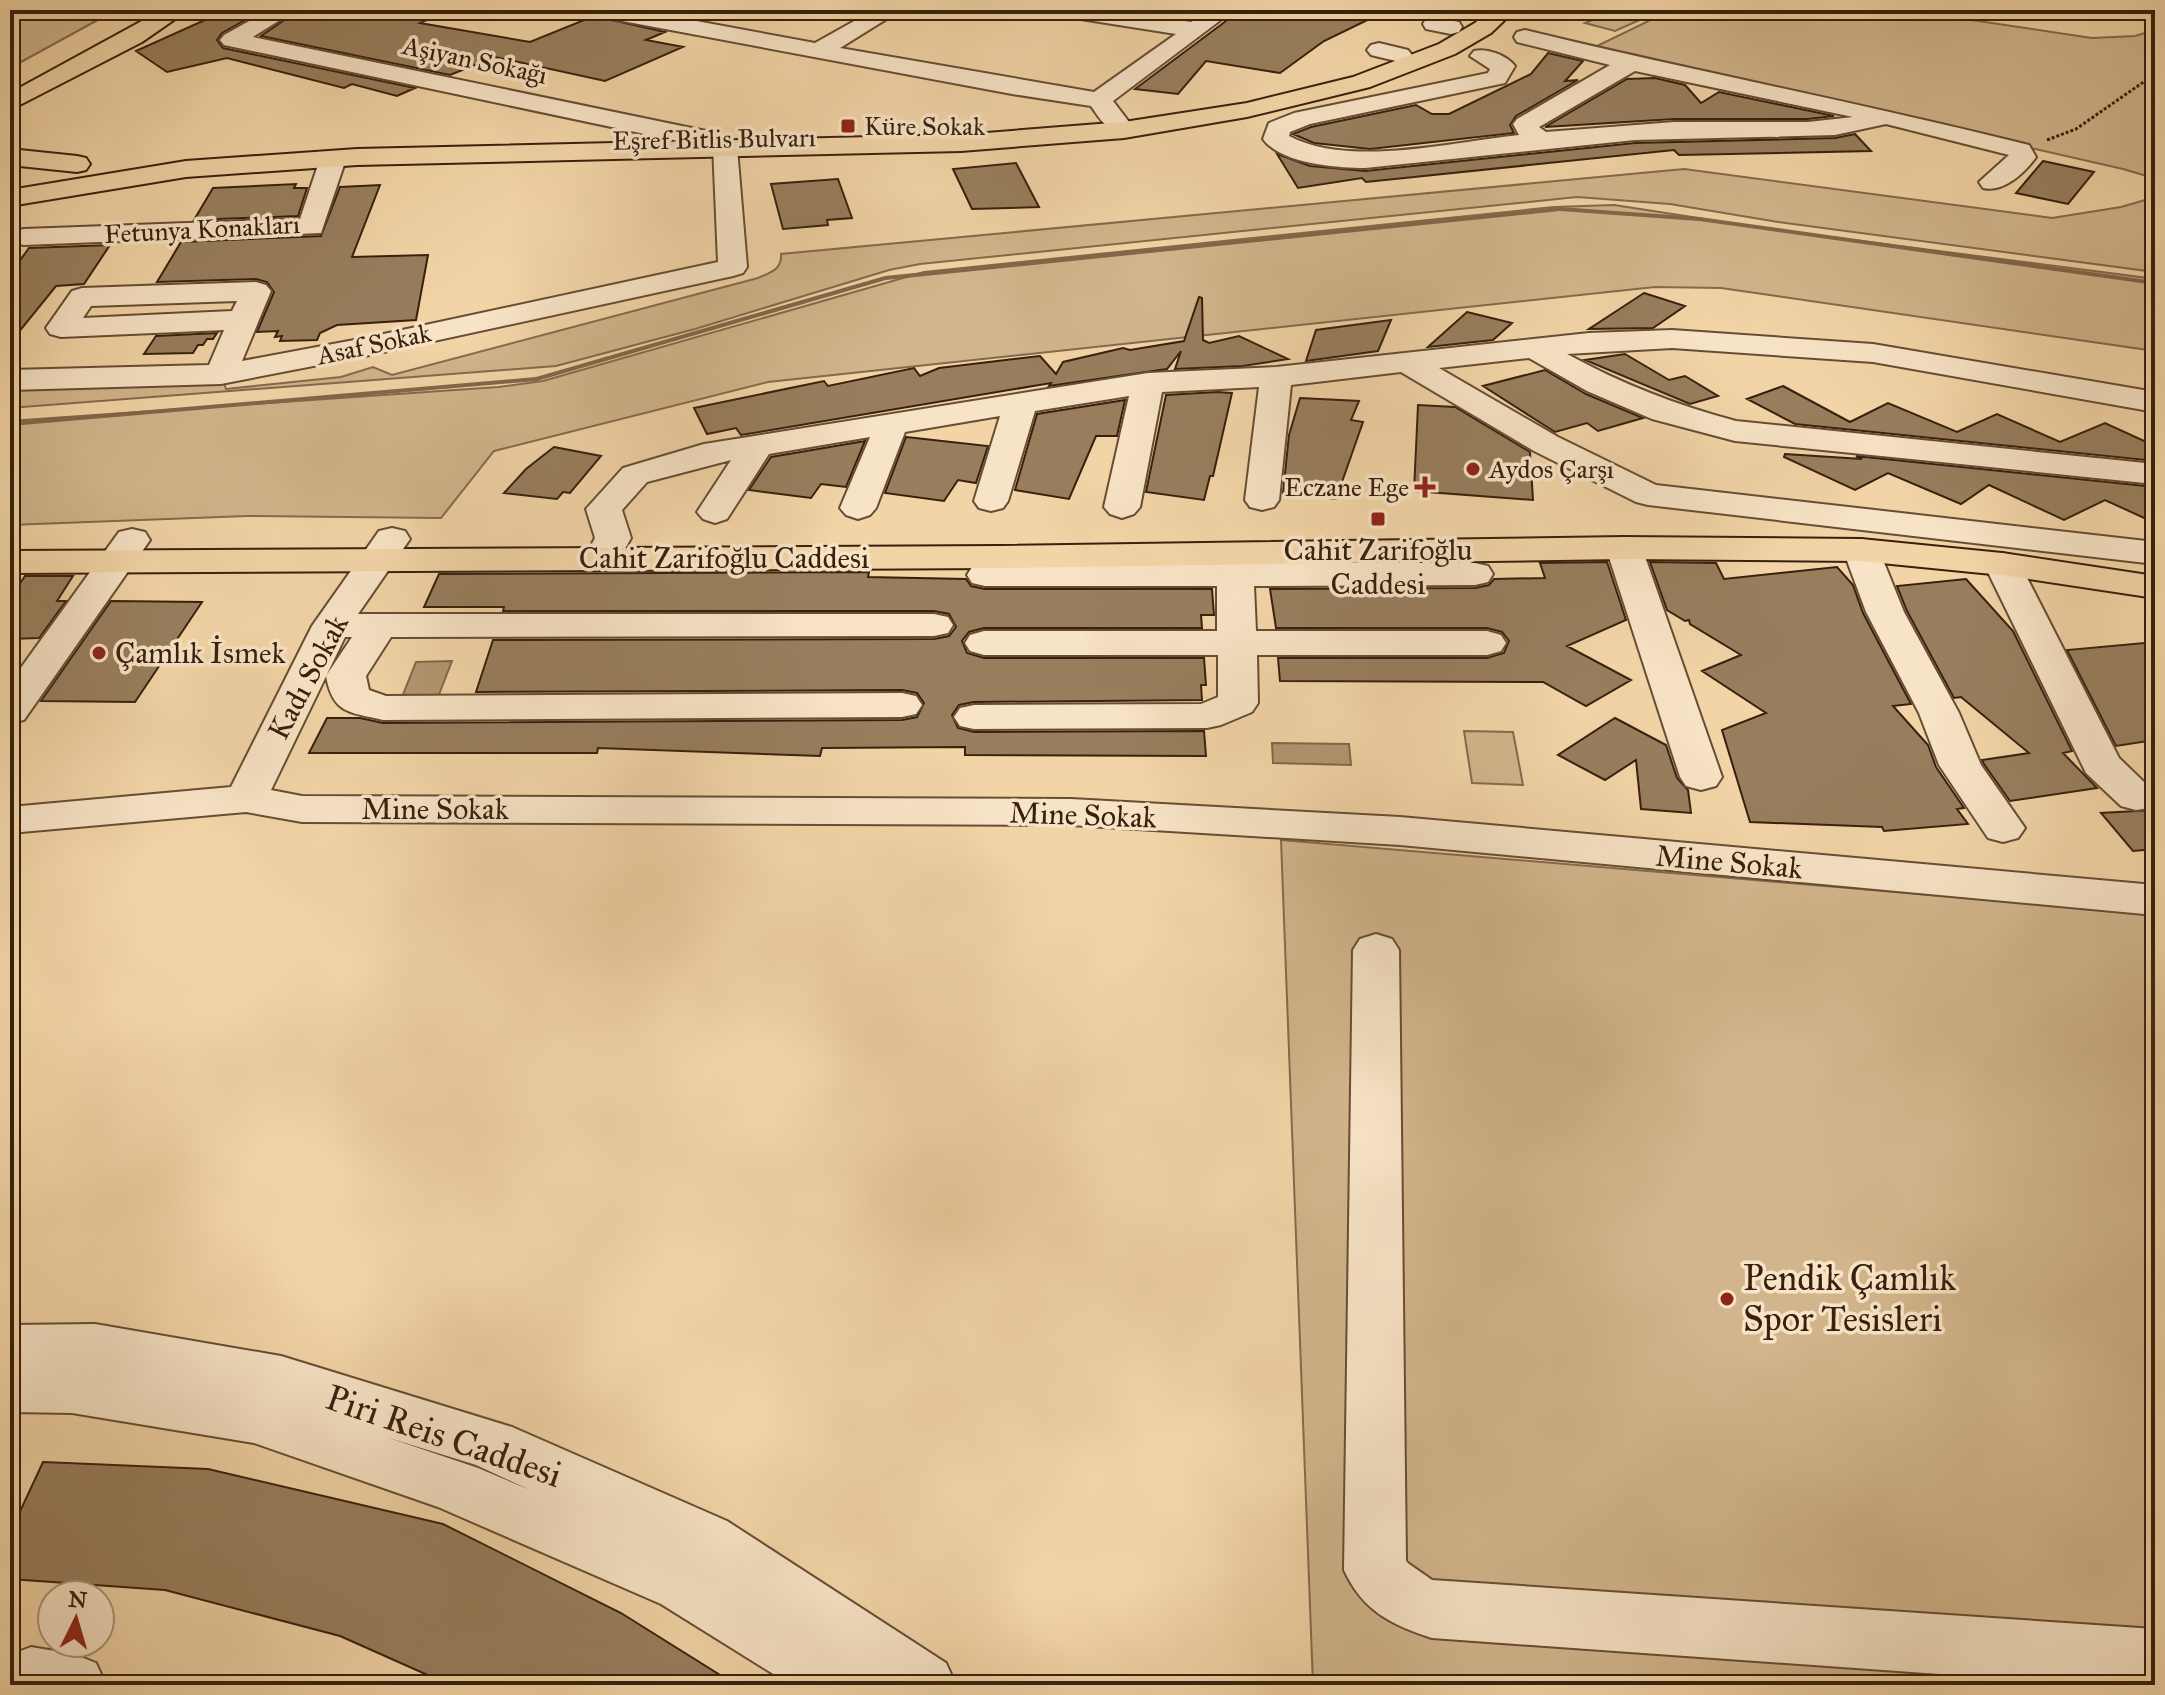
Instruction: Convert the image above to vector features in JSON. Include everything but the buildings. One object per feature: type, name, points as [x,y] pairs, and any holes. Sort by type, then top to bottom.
[{"type":"main road","points":[[10,80],[143,10]]},
{"type":"main road","points":[[10,103],[134,37],[177,10]]},
{"type":"main road","name":"Eşref Bitlis Bulvarı","points":[[77,164],[297,147],[983,142],[1112,117],[1187,111],[1291,90],[1390,52],[1474,10]]},
{"type":"main road","name":"Eşref Bitlis Bulvarı","points":[[1112,117],[1247,110],[1361,82],[1447,49],[1483,28],[1504,10]]},
{"type":"main road","name":"Eşref Bitlis Bulvarı","points":[[131,176],[333,159],[715,144]]},
{"type":"main road","points":[[10,157],[77,164]]},
{"type":"main road","points":[[10,173],[77,164]]},
{"type":"main road","points":[[10,198],[131,176]]},
{"type":"main road","points":[[10,209],[131,176]]},
{"type":"main road","name":"Cahit Zarifoğlu Caddesi","points":[[10,562],[125,551],[608,548],[1648,531],[1832,536],[2155,570]]},
{"type":"main road","name":"Cahit Zarifoğlu Caddesi","points":[[10,540],[125,551]]},
{"type":"main road","name":"Cahit Zarifoğlu Caddesi","points":[[608,548],[1235,563],[1624,548],[1861,550],[2002,564],[2155,587]]},
{"type":"street","name":"Aşiyan Sokağı","points":[[285,10],[232,40],[715,144]]},
{"type":"street","points":[[601,10],[1012,87],[1112,117],[1197,30],[1223,10]]},
{"type":"street","points":[[818,51],[890,10]]},
{"type":"street","points":[[1068,10],[1197,30]]},
{"type":"street","points":[[1361,82],[1457,72],[1482,56],[1525,37],[1553,17]]},
{"type":"street","points":[[1525,37],[1631,63],[1885,116],[2020,150],[2023,157],[1992,182]]},
{"type":"street","points":[[1482,56],[1503,66],[1497,78],[1303,118],[1278,128],[1276,139],[1309,156],[1331,160],[1365,160],[1675,130],[1835,127],[1885,116]]},
{"type":"street","points":[[1540,141],[1526,124],[1631,63]]},
{"type":"street","name":"Asaf Sokak","points":[[10,380],[221,374],[365,347],[733,267],[715,144]]},
{"type":"street","name":"Fetunya Konakları","points":[[24,237],[311,227],[333,159]]},
{"type":"street","points":[[221,374],[244,320],[256,291],[82,297],[61,328],[244,320]]},
{"type":"street","points":[[608,548],[604,509],[635,475],[704,454],[1020,406],[1148,383],[1276,377],[1589,342],[1672,339],[1873,353],[2155,402]]},
{"type":"street","points":[[1536,349],[1598,384],[1664,412],[1735,431],[2155,474]]},
{"type":"street","points":[[1409,364],[1546,444],[1648,495],[2155,553]]},
{"type":"street","points":[[1262,500],[1276,377]]},
{"type":"street","points":[[1122,507],[1148,383]]},
{"type":"street","points":[[991,501],[1020,406]]},
{"type":"street","points":[[858,508],[891,426]]},
{"type":"street","points":[[715,512],[757,446]]},
{"type":"street","points":[[1624,548],[1701,777]]},
{"type":"street","name":"Kadı Sokak","points":[[246,799],[331,626],[385,549]]},
{"type":"street","points":[[1861,550],[1885,612],[1939,713],[1960,765],[2003,828]]},
{"type":"street","points":[[10,711],[125,551]]},
{"type":"street","points":[[974,717],[1207,716],[1238,703],[1235,563]]},
{"type":"street","points":[[985,575],[1235,563],[1475,574]]},
{"type":"street","points":[[2002,564],[2101,764],[2136,797],[2155,794]]},
{"type":"street","points":[[331,626],[934,625]]},
{"type":"street","points":[[379,626],[346,676],[350,697],[383,708],[902,705]]},
{"type":"street","points":[[984,643],[1487,643]]},
{"type":"street","name":"Mine Sokak","points":[[10,820],[246,799],[302,809],[1071,812],[1400,831],[2155,900]]},
{"type":"street","points":[[1376,950],[1375,1570],[1395,1592],[1412,1603],[1432,1609],[2155,1659]]},
{"type":"street","name":"Piri Reis Caddesi","points":[[10,1348],[95,1347],[281,1380],[491,1445],[705,1540],[923,1685]]},
{"type":"street","name":"Piri Reis Caddesi","points":[[10,1388],[72,1389],[254,1418],[457,1487],[683,1584],[849,1685]]},
{"type":"path","points":[[2010,146],[2062,137],[2155,74]]},
{"type":"shaded area","points":[[10,10],[116,10],[10,68]]},
{"type":"shaded area","points":[[1616,10],[1649,16],[1615,31],[1585,23]]},
{"type":"shaded area","points":[[1641,10],[1904,10],[2092,38],[2135,36],[2155,30],[2155,182],[2150,177],[2123,169],[1593,48],[1659,16]]},
{"type":"shaded area","points":[[1684,169],[2052,218],[2121,207],[2155,197],[2155,272],[1778,222],[1670,204],[1577,197],[920,264],[889,270],[695,329],[556,366],[10,408],[10,386],[222,377],[226,389],[341,377],[373,367],[392,375],[758,278],[778,267],[781,254]]},
{"type":"shaded area","points":[[1614,205],[1784,231],[2155,279],[2155,351],[1721,288],[1655,287],[768,382],[494,451],[441,518],[247,516],[10,525],[10,421],[498,387],[543,381],[924,272],[1554,207]]},
{"type":"shaded area","points":[[452,661],[438,697],[402,697],[416,662]]},
{"type":"shaded area","points":[[1464,731],[1513,732],[1523,785],[1472,783]]},
{"type":"shaded area","points":[[1272,743],[1349,744],[1351,765],[1273,763]]},
{"type":"shaded area","name":"Pendik Çamlık Spor Tesisleri","points":[[1281,840],[2155,914],[2155,1685],[1313,1685]]},
{"type":"waterway","points":[[10,424],[537,379],[885,278],[1560,209],[1699,219],[2155,283]]},
{"type":"place","name":"Küre Sokak","points":[[848,126]]},
{"type":"place","name":"Aydos Çarşı","points":[[1473,469]]},
{"type":"place","name":"Eczane Ege","points":[[1425,487]]},
{"type":"place","name":"Cahit Zarifoğlu Caddesi","points":[[1378,519]]},
{"type":"place","name":"Çamlık İsmek","points":[[99,653]]},
{"type":"place","name":"Pendik Çamlık Spor Tesisleri","points":[[1727,1299]]}]
